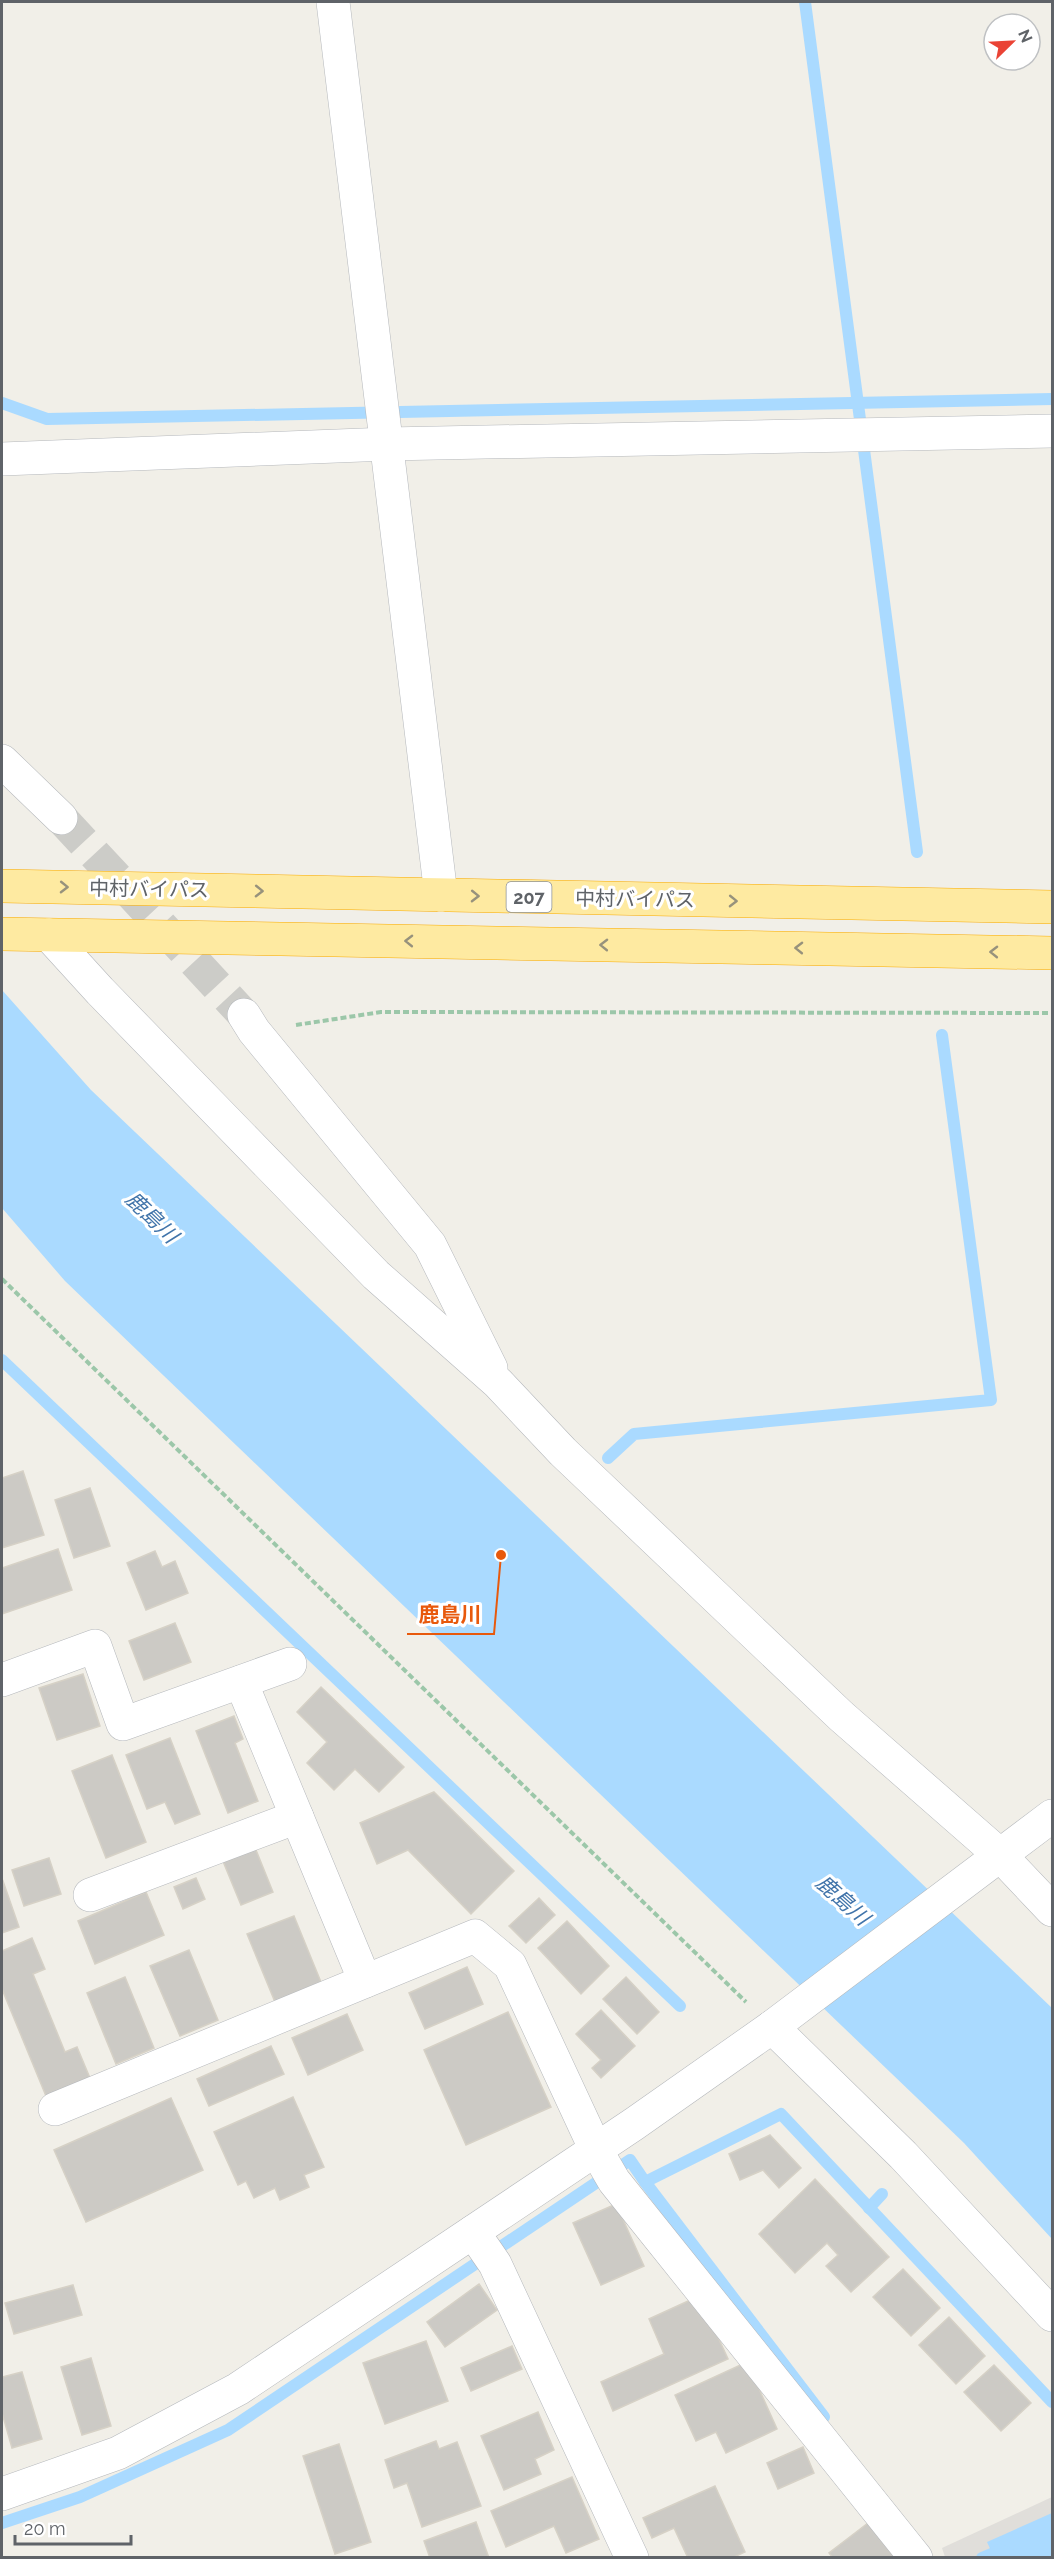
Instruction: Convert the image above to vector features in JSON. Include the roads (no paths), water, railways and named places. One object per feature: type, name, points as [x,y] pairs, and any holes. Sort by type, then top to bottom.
[{"type":"highway","name":"中村バイパス","points":[[3,884],[1053,907]]},
{"type":"highway","points":[[2,934],[1053,953]]},
{"type":"street","points":[[333,2],[441,895]]},
{"type":"street","points":[[2,459],[388,444],[1053,431]]},
{"type":"street","points":[[2,760],[62,818]]},
{"type":"street","points":[[49,935],[100,991],[376,1275],[498,1383],[563,1452],[841,1716],[1000,1855],[1053,1910]]},
{"type":"street","points":[[249,1023],[430,1245],[498,1383]]},
{"type":"street","points":[[2,1680],[95,1647],[123,1724],[290,1664]]},
{"type":"street","points":[[241,1682],[365,1982]]},
{"type":"street","points":[[2,2494],[118,2453],[238,2389],[473,2232],[605,2165],[772,2027],[1053,1816]]},
{"type":"street","points":[[90,1894],[297,1817]]},
{"type":"street","points":[[55,2109],[475,1936],[510,1965],[605,2165],[916,2558]]},
{"type":"street","points":[[772,2027],[903,2156],[1053,2315]]},
{"type":"street","points":[[473,2232],[495,2264],[632,2558]]},
{"type":"water","points":[[2,990],[91,1090],[1052,2008],[1052,2239],[964,2143],[65,1281],[2,1208]]},
{"type":"water","points":[[1052,2513],[1052,2557],[994,2557],[987,2542]]},
{"type":"waterway","points":[[805,2],[917,852]]},
{"type":"waterway","points":[[2,403],[47,419],[1052,399]]},
{"type":"waterway","points":[[608,1458],[634,1434],[991,1400],[942,1035]]},
{"type":"waterway","points":[[2,1360],[680,2006]]},
{"type":"waterway","points":[[2,2523],[80,2497],[228,2430],[630,2160],[645,2182],[781,2114],[1052,2402]]},
{"type":"waterway","points":[[645,2182],[824,2417]]},
{"type":"waterway","points":[[869,2208],[882,2194]]},
{"type":"waterway","points":[[982,2558],[1001,2550],[1016,2558]]},
{"type":"tunnel","points":[[61,818],[244,1015]]},
{"type":"place","name":"鹿島川","points":[[501,1555]]}]
